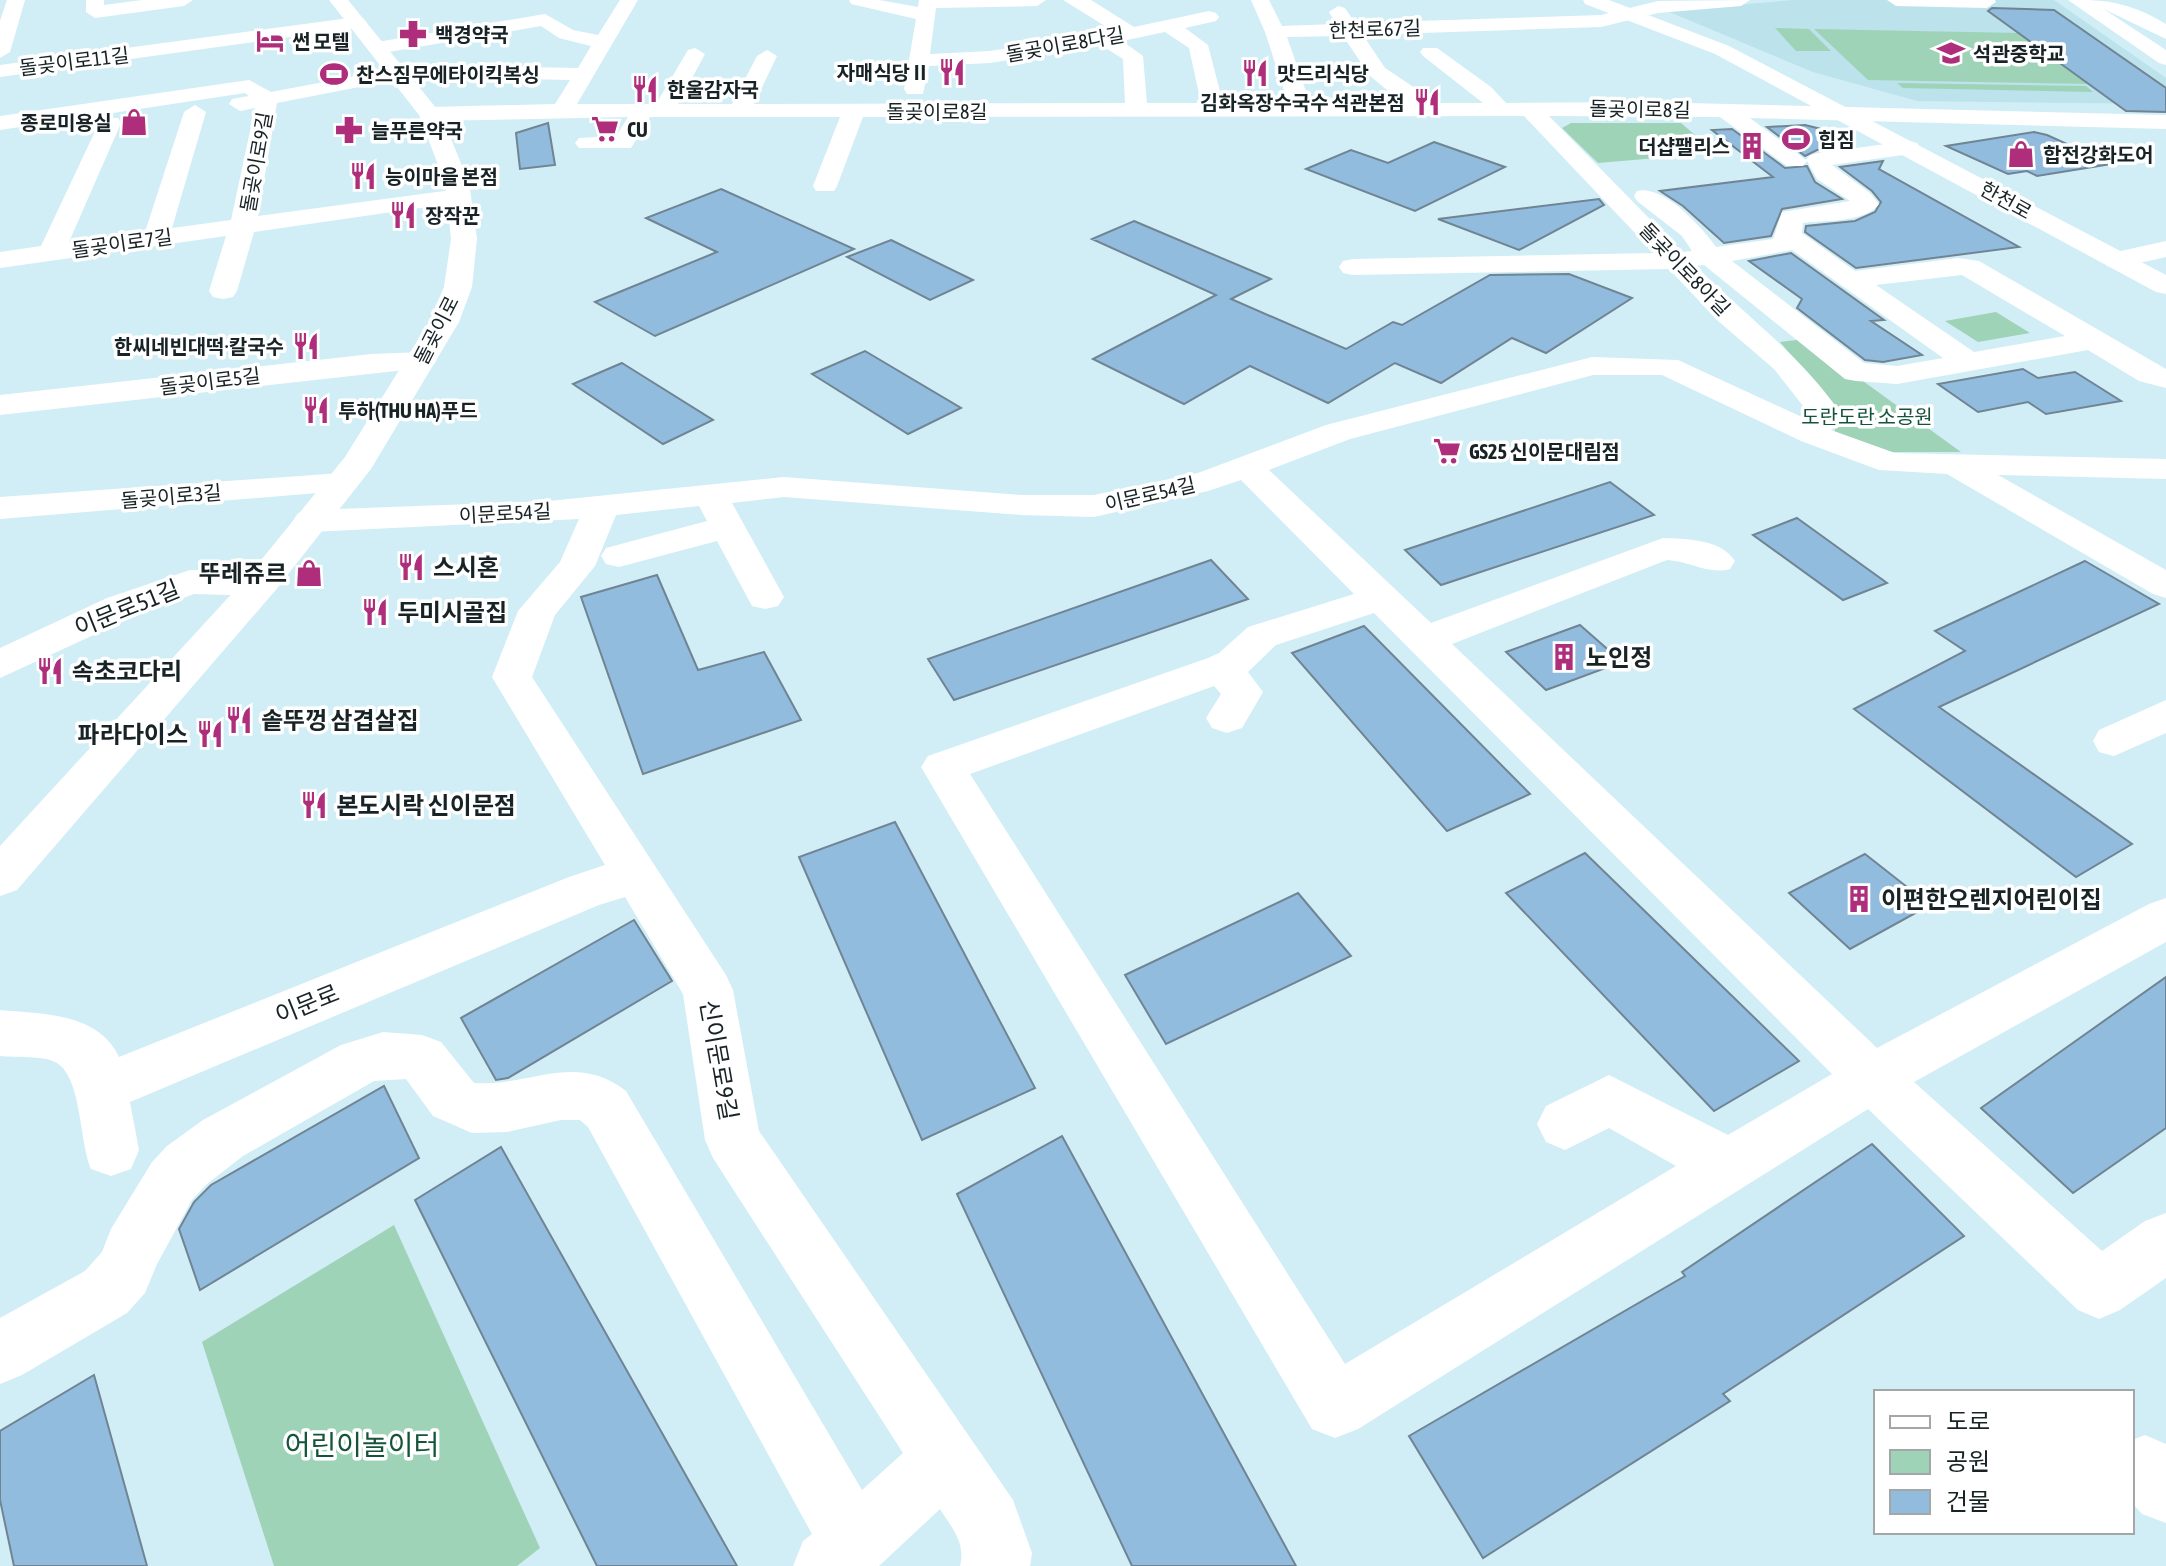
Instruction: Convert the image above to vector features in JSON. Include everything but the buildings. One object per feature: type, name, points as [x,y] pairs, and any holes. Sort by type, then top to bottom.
[{"type":"street","points":[[0,52],[16,0]]},
{"type":"street","points":[[95,0],[95,12],[184,0]]},
{"type":"street","name":"돌곶이로","points":[[311,521],[359,462],[444,322],[458,287],[464,239],[457,183],[430,114],[338,0]]},
{"type":"street","points":[[858,0],[906,13],[928,5],[1021,0],[1091,39],[1133,56],[1137,87],[1135,111]]},
{"type":"street","points":[[1072,0],[1083,3],[1129,32]]},
{"type":"street","points":[[1260,0],[1275,32],[1302,111]]},
{"type":"street","points":[[1330,0],[1377,72],[1410,95],[1417,109]]},
{"type":"street","name":"한천로","points":[[1592,0],[1722,50],[2166,286]]},
{"type":"street","name":"한천로67길","points":[[1275,32],[1611,21],[1658,7],[1741,0]]},
{"type":"street","points":[[1896,0],[1987,2]]},
{"type":"street","points":[[2077,0],[2166,59]]},
{"type":"street","points":[[2094,0],[2144,19],[2166,33]]},
{"type":"street","points":[[563,110],[605,41],[622,1]]},
{"type":"street","points":[[928,5],[914,92],[934,111]]},
{"type":"street","name":"돌곶이로11길","points":[[138,6],[137,22],[153,25],[147,52]]},
{"type":"street","points":[[1459,8],[1474,25],[1491,63]]},
{"type":"street","name":"돌곶이로8다길","points":[[919,60],[955,62],[1209,17]]},
{"type":"street","points":[[377,48],[545,20],[558,32],[576,40],[605,41]]},
{"type":"street","name":"돌곶이로11길","points":[[0,71],[357,23]]},
{"type":"street","points":[[1168,25],[1198,45],[1214,111]]},
{"type":"street","points":[[1430,52],[1442,66],[1491,96],[1499,108]]},
{"type":"street","points":[[587,143],[623,143],[653,111],[695,54]]},
{"type":"street","points":[[739,111],[767,56]]},
{"type":"street","points":[[467,72],[585,74]]},
{"type":"street","name":"돌곶이로9길","points":[[0,141],[195,112],[398,74]]},
{"type":"street","points":[[132,104],[133,81]]},
{"type":"street","points":[[0,123],[249,86],[267,99]]},
{"type":"street","points":[[50,116],[54,93]]},
{"type":"street","name":"돌곶이로9길","points":[[245,225],[260,154],[267,99]]},
{"type":"street","name":"돌곶이로8길","points":[[430,114],[563,110],[1302,111],[1499,108],[1538,102],[1846,114]]},
{"type":"street","name":"돌곶이로8아길","points":[[1538,102],[1675,261],[1727,314],[1785,363],[1823,411],[1813,434]]},
{"type":"street","points":[[825,186],[854,111]]},
{"type":"street","name":"돌곶이로8길","points":[[1725,111],[1795,161]]},
{"type":"street","points":[[156,238],[195,112]]},
{"type":"street","name":"한천로","points":[[1846,114],[2166,122]]},
{"type":"street","points":[[51,253],[110,123]]},
{"type":"street","points":[[1353,267],[1675,261],[1781,246],[1794,216],[1854,209],[1866,204],[1861,196],[1824,172],[1818,160],[1909,148]]},
{"type":"street","name":"돌곶이로7길","points":[[0,260],[459,196]]},
{"type":"street","points":[[1646,196],[1692,231],[1709,256],[1856,372],[1897,375],[2092,340]]},
{"type":"street","points":[[1789,232],[1855,219]]},
{"type":"street","points":[[223,291],[245,225]]},
{"type":"street","points":[[1789,232],[1850,280],[1969,362]]},
{"type":"street","points":[[2117,260],[2166,249]]},
{"type":"street","points":[[1850,280],[1969,267],[2150,374],[2166,379]]},
{"type":"street","points":[[1899,297],[1931,319],[1929,323],[1917,325]]},
{"type":"street","name":"돌곶이로5길","points":[[0,405],[372,363],[421,361]]},
{"type":"street","name":"이문로54길","points":[[311,521],[549,512],[784,487],[1021,505],[1094,506],[1208,481],[1338,432],[1592,366],[1667,366],[1813,434],[1891,463],[2166,469]]},
{"type":"street","points":[[1953,464],[2166,586]]},
{"type":"street","points":[[1247,467],[1872,1078],[2099,1289],[2166,1242]]},
{"type":"street","name":"돌곶이로3길","points":[[0,508],[342,483]]},
{"type":"street","points":[[710,495],[765,597]]},
{"type":"street","name":"신이문로9길","points":[[602,506],[577,566],[537,611],[512,677],[708,990],[733,1140],[994,1535],[998,1553],[995,1566]]},
{"type":"street","points":[[0,877],[261,584],[311,521]]},
{"type":"street","points":[[619,556],[727,527]]},
{"type":"street","points":[[1424,640],[1663,549],[1692,550],[1717,561]]},
{"type":"street","name":"이문로51길","points":[[0,664],[121,607],[190,582],[261,584]]},
{"type":"street","points":[[1381,598],[1262,636],[1233,663],[1225,693],[943,767],[1335,1406],[1872,1078],[2166,918]]},
{"type":"street","points":[[2114,741],[2166,715]]},
{"type":"street","name":"이문로","points":[[100,1089],[586,890],[636,875]]},
{"type":"street","points":[[0,1033],[68,1040],[97,1067],[111,1150]]},
{"type":"street","points":[[0,1353],[106,1292],[124,1272],[132,1250],[172,1181],[223,1138],[360,1062],[381,1054],[411,1056],[422,1059],[454,1101],[470,1108],[500,1108],[569,1096],[591,1097],[607,1109],[841,1554],[946,1459]]},
{"type":"street","points":[[1565,1124],[1609,1100],[1728,1165]]},
{"type":"shaded area","name":"석관중학교","points":[[1793,0],[2054,0],[2166,78],[2166,104],[1917,101],[1813,72],[1667,11]]},
{"type":"green space","points":[[1775,28],[1809,29],[1831,51],[1796,51]]},
{"type":"green space","points":[[1814,29],[2020,33],[2091,84],[1868,80]]},
{"type":"green space","points":[[1897,83],[2086,86],[2093,92],[1903,88]]},
{"type":"green space","points":[[1571,123],[1681,123],[1716,153],[1598,163],[1562,128]]},
{"type":"green space","points":[[1996,312],[2030,333],[1978,342],[1945,321]]},
{"type":"green space","name":"도란도란 소공원","points":[[1805,339],[1961,452],[1888,452],[1834,433],[1840,412],[1780,342]]},
{"type":"green space","name":"어린이놀이터","points":[[394,1225],[540,1548],[517,1566],[274,1566],[202,1342]]},
{"type":"place","name":"백경약국","points":[[413,34]]},
{"type":"place","name":"썬 모텔","points":[[270,41]]},
{"type":"place","name":"석관중학교","points":[[1951,53]]},
{"type":"place","name":"자매식당Ⅱ","points":[[952,72]]},
{"type":"place","name":"맛드리식당","points":[[1255,73]]},
{"type":"place","name":"찬스짐무에타이킥복싱","points":[[334,74]]},
{"type":"place","name":"한울감자국","points":[[645,89]]},
{"type":"place","name":"김화옥장수국수 석관본점","points":[[1427,102]]},
{"type":"place","name":"종로미용실","points":[[134,122]]},
{"type":"place","name":"CU","points":[[605,129]]},
{"type":"place","name":"늘푸른약국","points":[[349,130]]},
{"type":"place","name":"힙짐","points":[[1796,139]]},
{"type":"place","name":"더샵팰리스","points":[[1752,146]]},
{"type":"place","name":"합전강화도어","points":[[2021,154]]},
{"type":"place","name":"능이마을 본점","points":[[363,176]]},
{"type":"place","name":"장작꾼","points":[[403,215]]},
{"type":"place","name":"한씨네빈대떡·칼국수","points":[[306,346]]},
{"type":"place","name":"투하(THU HA)푸드","points":[[316,410]]},
{"type":"place","name":"GS25 신이문대림점","points":[[1447,451]]},
{"type":"place","name":"스시혼","points":[[411,567]]},
{"type":"place","name":"뚜레쥬르","points":[[309,573]]},
{"type":"place","name":"두미시골집","points":[[375,612]]},
{"type":"place","name":"노인정","points":[[1564,657]]},
{"type":"place","name":"속초코다리","points":[[50,671]]},
{"type":"place","name":"솥뚜껑 삼겹살집","points":[[239,720]]},
{"type":"place","name":"파라다이스","points":[[210,734]]},
{"type":"place","name":"본도시락 신이문점","points":[[314,805]]},
{"type":"place","name":"이편한오렌지어린이집","points":[[1859,899]]}]
